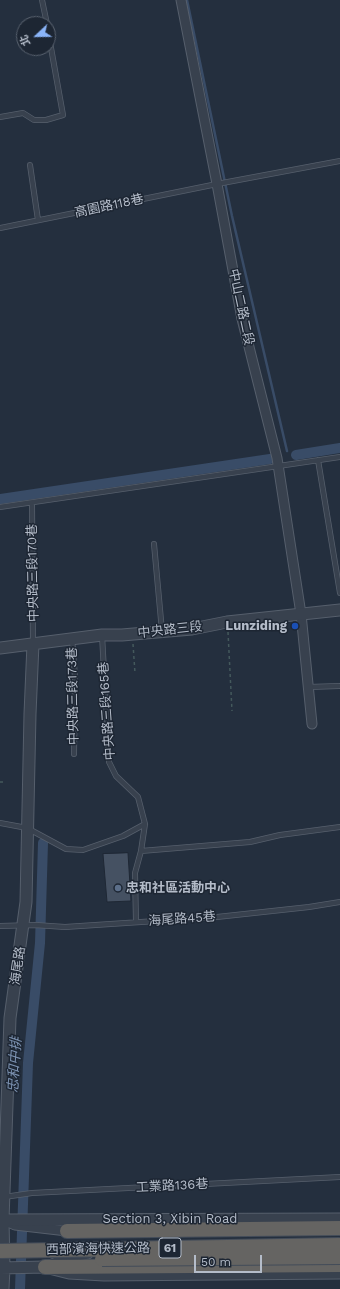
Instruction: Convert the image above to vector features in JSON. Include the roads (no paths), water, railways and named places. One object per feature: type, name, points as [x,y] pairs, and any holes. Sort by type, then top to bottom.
[{"type":"highway","points":[[67,1231],[340,1228]]},
{"type":"highway","name":"西部濱海快速公路","points":[[3,1247],[340,1246]]},
{"type":"highway","name":"西部濱海快速公路","points":[[4,1266],[340,1257]]},
{"type":"highway","points":[[39,1267],[340,1265]]},
{"type":"street","name":"中山二路二段","points":[[181,0],[242,319],[278,466],[301,614],[312,724]]},
{"type":"street","name":"中央路三段","points":[[0,648],[102,635],[192,629],[227,622],[340,610]]},
{"type":"street","name":"海尾路","points":[[3,1289],[4,1266],[1,1220],[4,1197],[10,1018],[26,902],[28,873],[27,828],[33,644]]},
{"type":"street","name":"Section 3, Xibin Road","points":[[1,1220],[32,1223],[340,1219]]},
{"type":"street","points":[[32,1223],[67,1231]]},
{"type":"street","points":[[39,1267],[66,1258],[128,1246]]},
{"type":"street","name":"Section 3, Xibin Road","points":[[3,1247],[340,1246]]},
{"type":"street","points":[[4,1266],[39,1267],[69,1274],[104,1275],[340,1273]]},
{"type":"lane","points":[[42,0],[45,16]]},
{"type":"lane","points":[[0,117],[23,113],[34,120],[46,120],[63,115],[52,56]]},
{"type":"lane","name":"高園路118巷","points":[[0,228],[217,184],[340,161]]},
{"type":"lane","points":[[30,165],[38,220]]},
{"type":"lane","points":[[0,507],[340,457]]},
{"type":"lane","points":[[318,460],[340,593]]},
{"type":"lane","name":"中央路三段170巷","points":[[32,503],[33,644]]},
{"type":"lane","points":[[154,544],[162,631]]},
{"type":"lane","name":"中央路三段165巷","points":[[102,635],[109,762],[116,776],[138,797],[145,824]]},
{"type":"lane","name":"中央路三段173巷","points":[[72,638],[75,676],[74,754]]},
{"type":"lane","points":[[309,688],[339,686]]},
{"type":"lane","points":[[0,823],[27,828],[66,849],[83,850],[123,836],[145,824]]},
{"type":"lane","points":[[136,922],[135,873],[141,851],[145,824]]},
{"type":"lane","points":[[141,851],[250,842],[280,834],[340,827]]},
{"type":"lane","name":"海尾路45巷","points":[[0,926],[34,925],[65,927],[217,917],[309,907],[340,902]]},
{"type":"lane","name":"工業路136巷","points":[[4,1197],[32,1192],[340,1177]]},
{"type":"waterway","points":[[187,0],[232,216],[287,451]]},
{"type":"waterway","points":[[296,455],[340,448]]},
{"type":"waterway","points":[[0,499],[270,459]]},
{"type":"waterway","name":"忠和中排","points":[[20,1289],[28,1063],[40,943],[43,843]]},
{"type":"place","name":"Lunziding","points":[[295,626]]},
{"type":"place","name":"忠和社區活動中心","points":[[118,888]]}]
